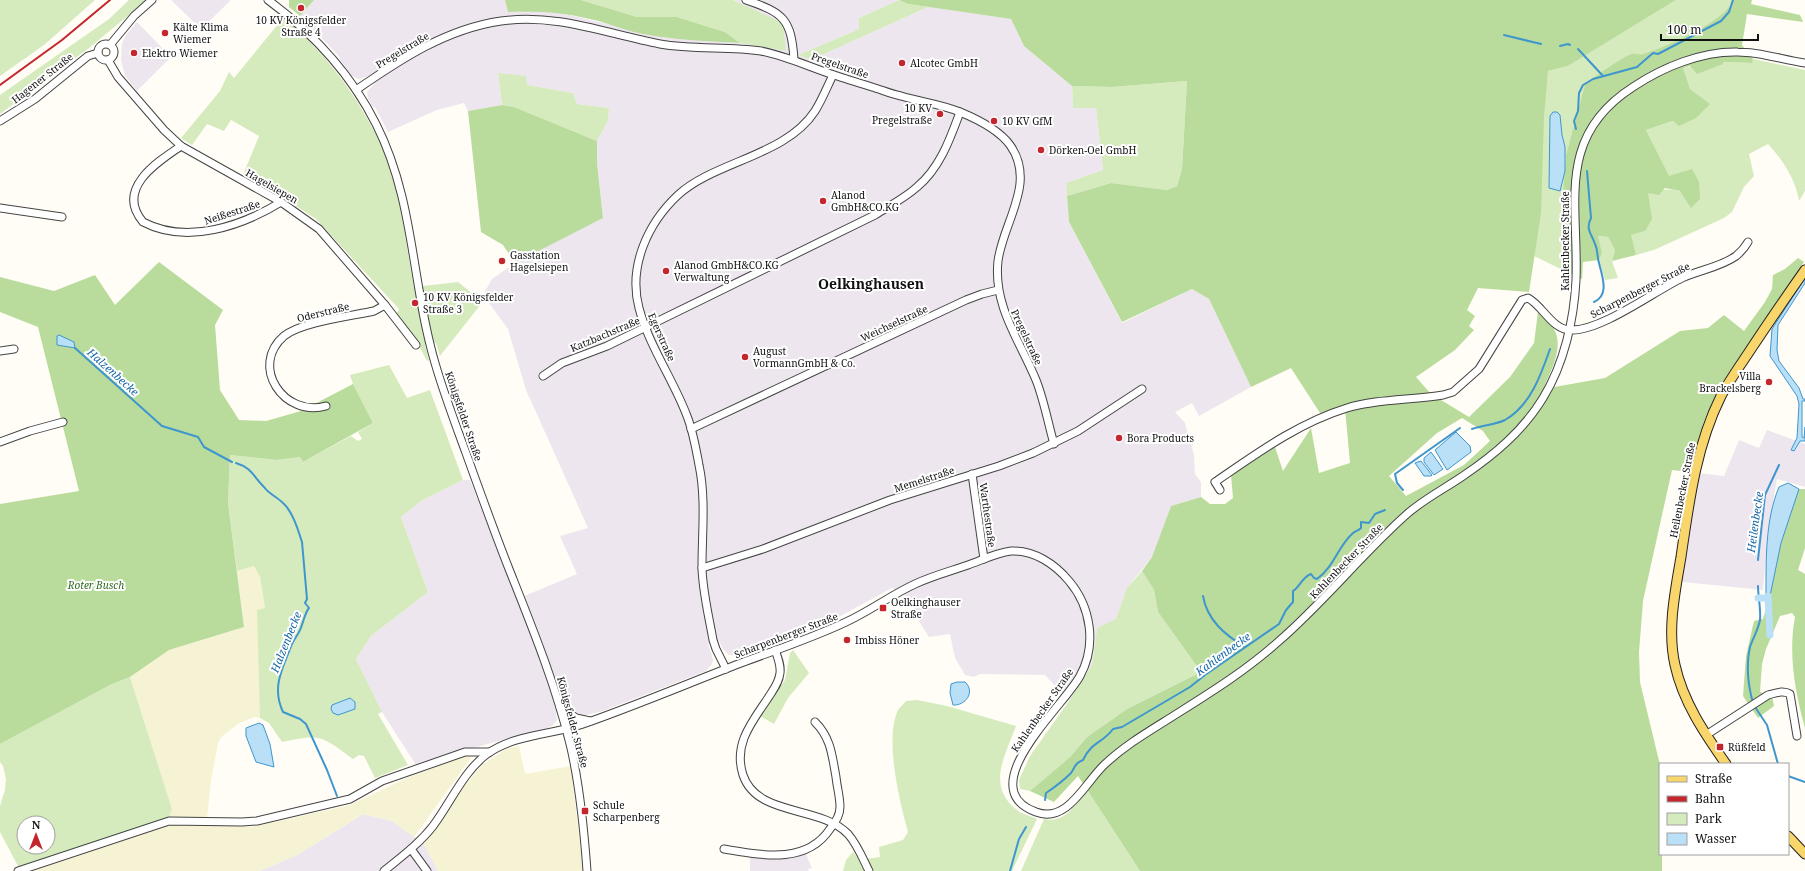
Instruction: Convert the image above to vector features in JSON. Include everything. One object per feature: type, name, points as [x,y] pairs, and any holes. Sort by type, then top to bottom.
[{"type":"main road","name":"Heilenbecker Straße","points":[[1725,763],[1706,735],[1683,690],[1675,665],[1672,641],[1676,591],[1696,466],[1708,426],[1722,394],[1805,270]]},
{"type":"main road","points":[[1789,837],[1805,854]]},
{"type":"street","points":[[110,45],[134,16],[152,0]]},
{"type":"street","name":"Königsfelder Straße","points":[[268,0],[293,19],[338,65],[356,90],[377,125],[398,179],[408,218],[422,306],[434,362],[489,516],[543,653],[560,707],[576,776],[587,871]]},
{"type":"street","points":[[746,0],[774,11],[786,22],[791,34],[794,59]]},
{"type":"street","name":"Pregelstraße","points":[[356,90],[421,48],[447,36],[473,27],[502,21],[527,19],[554,20],[583,25],[664,44],[761,51],[794,59],[832,75],[902,97],[937,104],[960,112],[988,126],[1008,143],[1014,151],[1020,167],[1021,186],[1019,195],[1004,236],[998,262],[998,290],[1013,334],[1036,381],[1054,444]]},
{"type":"street","points":[[103,44],[110,45],[113,53],[108,60],[101,59],[98,54],[98,50],[103,44]]},
{"type":"street","name":"Kahlenbecker Straße","points":[[984,559],[1010,551],[1024,552],[1045,560],[1065,575],[1072,584],[1083,604],[1087,616],[1090,639],[1087,658],[1079,677],[1031,741],[1014,769],[1011,782],[1013,793],[1028,808],[1035,812],[1052,815],[1060,812],[1070,804],[1106,763],[1137,738],[1206,695],[1260,657],[1313,610],[1374,546],[1415,507],[1463,477],[1505,445],[1524,426],[1548,389],[1560,362],[1569,331],[1576,286],[1577,262],[1574,199],[1576,168],[1588,135],[1604,112],[1625,92],[1643,80],[1669,68],[1699,58],[1720,53],[1740,52],[1764,54],[1805,63]]},
{"type":"street","name":"Hagener Straße","points":[[0,121],[35,99],[88,56],[98,54]]},
{"type":"street","name":"Hagelsiepen","points":[[108,60],[118,78],[164,130],[181,146],[281,202],[319,229],[386,305],[416,345]]},
{"type":"street","name":"Egerstraße","points":[[726,669],[713,640],[702,568],[702,497],[700,467],[691,429],[687,416],[646,328],[639,307],[637,277],[642,247],[656,219],[685,189],[747,159],[796,132],[815,111],[832,75]]},
{"type":"street","name":"Katzbachstraße","points":[[543,376],[562,363],[607,346],[646,328],[875,215],[902,198],[917,188],[937,164],[948,145],[960,112]]},
{"type":"street","name":"Neißestraße","points":[[181,146],[160,160],[141,178],[134,200],[135,209],[143,222],[172,230],[198,232],[246,220],[267,211],[281,202]]},
{"type":"street","points":[[0,208],[62,217]]},
{"type":"street","name":"Scharpenberger Straße","points":[[1569,331],[1587,329],[1683,278],[1735,257],[1748,242]]},
{"type":"street","name":"Weichselstraße","points":[[691,429],[966,300],[998,290]]},
{"type":"street","points":[[1220,490],[1215,482],[1272,444],[1315,420],[1348,408],[1443,396],[1453,392],[1479,369],[1522,300],[1528,298],[1533,301],[1555,324],[1569,331]]},
{"type":"street","name":"Oderstraße","points":[[326,406],[316,409],[294,404],[276,389],[271,370],[271,359],[277,344],[287,334],[302,326],[374,310],[386,305]]},
{"type":"street","points":[[0,351],[14,349]]},
{"type":"street","name":"Memelstraße","points":[[702,568],[763,549],[890,500],[999,466],[1054,444],[1078,431],[1142,389]]},
{"type":"street","points":[[0,442],[30,431],[63,422]]},
{"type":"street","name":"Warthestraße","points":[[972,474],[984,559]]},
{"type":"street","name":"Scharpenberger Straße","points":[[384,871],[411,849],[433,826],[473,768],[490,752],[512,742],[566,730],[592,721],[775,650],[849,621],[918,582],[984,559]]},
{"type":"street","points":[[775,650],[780,661],[778,684],[752,722],[741,742],[740,761],[743,775],[749,787],[765,800],[807,813],[834,824],[848,834],[869,871]]},
{"type":"street","points":[[1706,735],[1758,703],[1768,695],[1786,692],[1790,694],[1797,736]]},
{"type":"street","points":[[560,707],[569,716],[592,721]]},
{"type":"street","points":[[724,848],[751,854],[788,855],[813,847],[827,834],[839,816],[840,808],[830,744],[823,731],[815,722]]},
{"type":"street","points":[[18,871],[168,821],[251,822],[350,799],[382,781],[465,752],[490,752]]},
{"type":"street","points":[[411,849],[427,871]]},
{"type":"shaded area","points":[[171,0],[231,0],[201,29]]},
{"type":"shaded area","points":[[314,0],[505,0],[508,12],[535,11],[561,13],[667,38],[740,43],[786,51],[745,5],[733,0],[899,0],[859,18],[859,29],[798,55],[811,60],[928,7],[1011,19],[1024,46],[1072,86],[1073,108],[1096,107],[1103,170],[1066,183],[1069,222],[1122,323],[1192,289],[1209,299],[1251,387],[1199,416],[1192,403],[1175,412],[1185,423],[1194,455],[1195,474],[1201,482],[1201,497],[1171,506],[1152,557],[1127,588],[1116,620],[1097,628],[1092,665],[1069,701],[1045,675],[980,674],[974,677],[965,675],[955,658],[950,634],[929,637],[913,612],[907,596],[892,588],[837,618],[742,656],[729,655],[723,649],[719,641],[708,643],[713,660],[712,664],[706,671],[603,711],[582,716],[567,707],[556,713],[557,720],[553,725],[546,729],[469,749],[416,765],[382,712],[356,659],[371,636],[428,592],[401,517],[421,501],[463,480],[470,480],[517,599],[577,574],[560,536],[588,528],[526,390],[508,329],[483,295],[492,279],[522,258],[603,218],[597,163],[597,141],[608,121],[609,108],[577,104],[573,93],[527,85],[498,73],[502,105],[468,111],[464,103],[437,110],[388,132],[375,107],[373,107],[368,99],[367,92],[375,83],[370,75],[359,79],[352,76],[340,60],[339,56],[300,16]]},
{"type":"shaded area","points":[[137,22],[171,57],[137,91],[125,76],[121,60],[122,43],[126,35]]},
{"type":"shaded area","points":[[1767,430],[1805,444],[1805,487],[1777,479],[1768,530],[1763,590],[1673,581],[1689,472],[1724,476],[1739,440],[1759,448]]},
{"type":"shaded area","points":[[254,565],[260,577],[265,608],[260,688],[260,718],[254,717],[238,724],[221,737],[218,743],[211,780],[207,818],[169,817],[172,809],[130,677],[169,650],[244,627],[237,571]]},
{"type":"shaded area","points":[[519,746],[525,774],[571,766],[583,871],[438,871],[424,844],[461,790],[482,765],[506,749]]},
{"type":"shaded area","points":[[468,755],[471,758],[414,837],[392,821],[363,814],[297,855],[259,871],[28,871],[170,822],[252,827],[350,805],[411,776]]},
{"type":"shaded area","points":[[363,814],[392,821],[424,844],[438,871],[259,871],[297,855]]},
{"type":"shaded area","points":[[806,854],[812,868],[808,869],[809,871],[750,871],[750,857],[768,859],[792,858]]},
{"type":"green space","points":[[0,0],[95,0],[44,45],[0,76]]},
{"type":"green space","points":[[129,0],[147,0],[89,48],[0,114],[0,95],[109,19]]},
{"type":"green space","points":[[289,0],[314,0],[300,16],[289,7]]},
{"type":"green space","points":[[505,0],[581,0],[637,17],[677,17],[725,32],[740,43],[660,37],[634,32],[596,20],[559,13],[508,12]]},
{"type":"green space","points":[[581,0],[733,0],[783,23],[786,51],[740,43],[725,32],[677,17],[637,17]]},
{"type":"green space","points":[[899,0],[908,4],[928,7],[811,60],[798,55],[859,29],[859,18]]},
{"type":"green space","points":[[899,0],[1676,0],[1568,66],[1548,71],[1544,117],[1541,213],[1529,292],[1478,288],[1467,310],[1475,316],[1469,326],[1474,330],[1455,350],[1416,377],[1431,394],[1469,417],[1510,377],[1534,343],[1538,312],[1552,326],[1558,341],[1556,358],[1543,389],[1605,378],[1680,331],[1708,328],[1724,315],[1744,331],[1765,302],[1772,289],[1773,275],[1785,269],[1798,258],[1804,262],[1719,387],[1703,424],[1689,472],[1672,470],[1643,601],[1639,652],[1640,682],[1660,763],[1659,855],[1662,855],[1662,871],[1140,871],[1078,776],[1054,802],[1030,791],[1070,757],[1087,737],[1127,709],[1201,672],[1158,612],[1154,590],[1142,571],[1152,557],[1171,506],[1201,497],[1210,504],[1225,504],[1233,498],[1231,475],[1275,447],[1283,471],[1311,428],[1319,473],[1350,463],[1345,408],[1320,413],[1291,368],[1251,387],[1209,299],[1192,289],[1122,322],[1069,222],[1067,196],[1111,183],[1167,190],[1177,186],[1182,169],[1187,81],[1112,87],[1072,86],[1024,46],[1011,19],[908,4]],"holes":[[[1462,418],[1483,431],[1490,441],[1464,465],[1406,496],[1389,476],[1437,433]]]},
{"type":"green space","points":[[1676,0],[1733,0],[1728,8],[1719,16],[1694,32],[1653,51],[1642,54],[1631,54],[1585,84],[1566,155],[1562,202],[1571,274],[1534,256],[1546,80],[1548,71],[1568,66]]},
{"type":"green space","points":[[1733,0],[1752,0],[1751,4],[1800,15],[1803,22],[1747,14],[1742,45],[1753,59],[1752,63],[1723,62],[1723,64],[1697,74],[1690,66],[1683,68],[1690,89],[1710,104],[1696,118],[1679,126],[1673,121],[1646,130],[1669,176],[1692,169],[1699,182],[1700,199],[1691,208],[1680,191],[1665,188],[1659,195],[1648,193],[1652,219],[1645,231],[1631,235],[1636,255],[1612,261],[1615,250],[1608,237],[1598,236],[1602,253],[1599,260],[1583,262],[1582,279],[1571,274],[1570,267],[1568,267],[1563,261],[1568,252],[1562,202],[1566,155],[1585,84],[1631,54],[1643,54],[1653,51],[1694,32],[1719,16],[1728,8]]},
{"type":"green space","points":[[284,17],[323,56],[344,82],[364,112],[384,151],[390,164],[398,194],[414,287],[458,282],[474,295],[476,292],[483,295],[485,299],[440,356],[436,343],[425,345],[429,360],[427,361],[419,346],[396,315],[399,309],[316,219],[281,196],[243,175],[259,136],[231,120],[224,131],[207,124],[192,145],[181,138],[220,91],[229,72],[234,78]]},
{"type":"green space","points":[[1753,59],[1805,70],[1805,191],[1799,201],[1795,185],[1788,170],[1768,144],[1749,154],[1754,176],[1744,187],[1732,212],[1724,218],[1654,250],[1636,255],[1630,235],[1645,231],[1648,193],[1669,189],[1686,193],[1700,199],[1669,177],[1646,130],[1674,121],[1709,104],[1690,89],[1682,68],[1722,62],[1751,63]]},
{"type":"green space","points":[[498,73],[526,76],[527,85],[573,93],[577,104],[609,108],[608,121],[597,141],[514,107],[502,105]]},
{"type":"green space","points":[[1187,81],[1182,169],[1177,186],[1167,190],[1111,183],[1067,196],[1066,183],[1103,170],[1096,108],[1073,108],[1072,86],[1112,87]]},
{"type":"green space","points":[[502,105],[514,107],[597,141],[597,163],[603,218],[515,263],[503,245],[481,232],[468,111]]},
{"type":"green space","points":[[1597,236],[1608,237],[1615,250],[1612,261],[1618,278],[1605,280],[1599,260],[1602,253]]},
{"type":"green space","name":"Roter Busch","points":[[159,262],[223,310],[215,325],[220,390],[239,420],[266,421],[301,411],[353,384],[373,423],[303,462],[300,457],[277,460],[230,455],[228,503],[244,627],[169,650],[130,677],[112,684],[0,744],[0,504],[79,491],[38,327],[0,312],[0,277],[54,291],[95,275],[115,305]]},
{"type":"green space","points":[[389,365],[407,398],[430,390],[463,480],[421,501],[401,517],[428,592],[371,636],[356,659],[382,712],[378,714],[408,765],[375,778],[364,756],[359,755],[353,759],[334,745],[320,738],[305,738],[282,742],[269,723],[260,718],[257,610],[265,608],[260,577],[254,566],[237,571],[228,503],[230,455],[277,460],[300,457],[303,462],[351,436],[358,441],[362,439],[358,432],[373,423],[350,375]]},
{"type":"green space","points":[[1799,489],[1805,489],[1805,548],[1798,570],[1805,574],[1805,728],[1798,701],[1792,659],[1795,617],[1792,613],[1780,616],[1766,649],[1762,664],[1760,692],[1772,696],[1774,706],[1758,718],[1743,696],[1746,656],[1754,621],[1763,619],[1770,596],[1781,543]]},
{"type":"green space","points":[[1142,571],[1154,590],[1158,612],[1201,672],[1127,709],[1087,737],[1070,757],[1030,791],[1020,789],[1019,780],[1030,756],[1069,701],[1092,665],[1097,628],[1116,619],[1127,588]]},
{"type":"green space","points":[[793,650],[809,673],[788,698],[774,724],[760,716],[785,680],[790,653]]},
{"type":"green space","points":[[130,677],[172,809],[169,817],[56,855],[56,815],[16,815],[16,855],[56,855],[23,866],[18,866],[0,832],[0,806],[5,790],[6,779],[3,766],[0,762],[0,744],[112,684]]},
{"type":"green space","points":[[917,700],[947,706],[1016,726],[1003,759],[1000,781],[1002,791],[1008,801],[1017,810],[1037,819],[1012,871],[843,871],[846,860],[853,852],[859,860],[880,857],[879,847],[903,840],[908,832],[901,805],[895,771],[893,754],[894,722],[898,710],[906,701]]},
{"type":"green space","points":[[1087,790],[1140,871],[1021,871],[1044,819],[1058,819],[1064,816],[1074,807]]},
{"type":"water","points":[[1553,112],[1557,112],[1560,115],[1565,147],[1565,171],[1560,191],[1549,188],[1550,116]]},
{"type":"water","points":[[1805,278],[1805,283],[1778,325],[1777,350],[1779,361],[1799,388],[1803,399],[1805,399],[1805,401],[1802,401],[1802,437],[1804,438],[1805,427],[1805,441],[1800,441],[1794,451],[1791,450],[1797,438],[1799,404],[1797,396],[1770,356],[1772,329]]},
{"type":"water","points":[[59,335],[74,342],[75,348],[57,345],[57,336]]},
{"type":"water","points":[[1456,432],[1470,446],[1471,452],[1447,470],[1435,450]]},
{"type":"water","points":[[1431,452],[1443,469],[1434,475],[1424,462],[1424,458]]},
{"type":"water","points":[[1421,461],[1432,475],[1431,476],[1424,476],[1415,463]]},
{"type":"water","points":[[1788,483],[1799,489],[1781,543],[1770,596],[1766,597],[1767,541],[1771,513],[1779,487]]},
{"type":"water","points":[[965,682],[968,686],[969,694],[965,701],[957,705],[953,705],[950,693],[951,684]]},
{"type":"water","points":[[350,698],[355,702],[355,709],[338,715],[333,713],[331,709],[332,705]]},
{"type":"water","points":[[259,723],[263,725],[270,744],[274,767],[256,762],[246,736],[246,728]]},
{"type":"waterway","name":"Kahlenbecke","points":[[1576,129],[1574,121],[1578,111],[1579,93],[1583,85],[1593,79],[1637,67],[1653,53],[1658,54],[1721,21],[1729,12],[1733,0]]},
{"type":"waterway","points":[[1504,35],[1541,44]]},
{"type":"waterway","points":[[1560,46],[1570,45]]},
{"type":"waterway","points":[[1578,49],[1603,76]]},
{"type":"waterway","name":"Kahlenbecke","points":[[1587,171],[1591,218],[1589,222],[1589,229],[1597,249],[1598,261],[1604,285],[1602,295],[1594,302]]},
{"type":"waterway","name":"Halzenbecke","points":[[75,348],[162,426],[198,437],[204,447],[232,462]]},
{"type":"waterway","name":"Kahlenbecke","points":[[1472,429],[1505,420],[1521,407],[1534,389],[1550,349]]},
{"type":"waterway","name":"Kahlenbecke","points":[[1403,490],[1397,483],[1395,474],[1460,428]]},
{"type":"waterway","name":"Halzenbecke","points":[[236,463],[246,467],[271,494],[287,507],[295,521],[302,542],[307,599],[305,603],[309,608],[282,669],[278,686],[278,694],[283,712],[300,719],[306,724],[337,796]]},
{"type":"waterway","name":"Heilenbecke","points":[[1758,560],[1765,495],[1779,465]]},
{"type":"waterway","name":"Kahlenbecke","points":[[1045,800],[1046,793],[1068,776],[1077,764],[1083,760],[1093,746],[1109,734],[1113,729],[1122,727],[1190,687],[1279,624],[1286,610],[1293,602],[1293,591],[1303,580],[1311,574],[1317,579],[1323,574],[1328,569],[1343,544],[1354,532],[1361,528],[1361,522],[1369,523],[1375,514],[1385,510]]},
{"type":"waterway","name":"Heilenbecke","points":[[1753,703],[1749,682],[1748,661],[1750,647],[1760,620],[1758,586]]},
{"type":"waterway","points":[[1203,596],[1205,605],[1213,620],[1224,632],[1245,647]]},
{"type":"waterway","points":[[1768,596],[1770,635]]},
{"type":"waterway","points":[[1758,598],[1768,598]]},
{"type":"waterway","name":"Heilenbecke","points":[[1755,707],[1767,725],[1778,763]]},
{"type":"waterway","name":"Heilenbecke","points":[[1789,776],[1805,782]]},
{"type":"waterway","name":"Kahlenbecke","points":[[1010,871],[1019,839],[1026,827]]},
{"type":"railway","points":[[0,85],[62,40],[110,0]]},
{"type":"place","name":"10 KV Königsfelder Straße 4","points":[[301,8]]},
{"type":"place","name":"Kälte Klima Wiemer","points":[[165,33]]},
{"type":"place","name":"Elektro Wiemer","points":[[134,53]]},
{"type":"place","name":"Alcotec GmbH","points":[[902,63]]},
{"type":"place","name":"10 KV Pregelstraße","points":[[940,114]]},
{"type":"place","name":"10 KV GfM","points":[[994,121]]},
{"type":"place","name":"Dörken-Oel GmbH","points":[[1041,150]]},
{"type":"place","name":"Alanod GmbH&CO.KG","points":[[823,201]]},
{"type":"place","name":"Gasstation Hagelsiepen","points":[[502,261]]},
{"type":"place","name":"Alanod GmbH&CO.KG Verwaltung","points":[[666,271]]},
{"type":"place","name":"10 KV Königsfelder Straße 3","points":[[415,303]]},
{"type":"place","name":"August VormannGmbH & Co.","points":[[745,357]]},
{"type":"place","name":"Villa Brackelsberg","points":[[1769,382]]},
{"type":"place","name":"Bora Products","points":[[1119,438]]},
{"type":"place","name":"Oelkinghauser Straße","points":[[883,608]]},
{"type":"place","name":"Imbiss Höner","points":[[847,640]]},
{"type":"place","name":"Rüßfeld","points":[[1720,747]]},
{"type":"place","name":"Schule Scharpenberg","points":[[585,811]]},
{"type":"district","name":"Oelkinghausen","points":[[871,284]]}]
